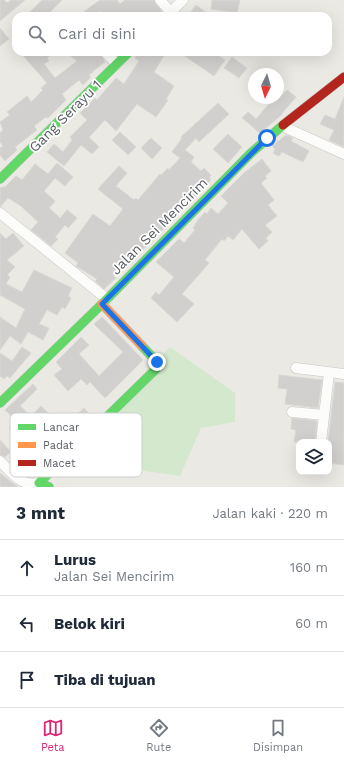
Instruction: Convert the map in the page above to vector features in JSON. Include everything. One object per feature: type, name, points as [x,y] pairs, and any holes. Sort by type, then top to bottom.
[{"type":"street","points":[[160,0],[168,12]]},
{"type":"street","points":[[173,12],[183,0]]},
{"type":"street","points":[[109,56],[116,64]]},
{"type":"street","name":"Gang Serayu 1","points":[[0,179],[125,56]]},
{"type":"street","name":"Jalan Sei Mencirim","points":[[0,402],[105,301],[251,153],[267,138],[344,77]]},
{"type":"street","points":[[282,126],[344,154]]},
{"type":"street","points":[[0,213],[105,301],[157,362],[158,365],[156,369],[111,413]]},
{"type":"street","points":[[296,368],[344,374]]},
{"type":"street","points":[[322,439],[329,373]]},
{"type":"street","points":[[292,412],[324,415]]},
{"type":"street","points":[[0,461],[10,472]]},
{"type":"street","points":[[15,477],[20,482],[31,485],[39,483],[45,477]]},
{"type":"street","points":[[39,483],[49,487]]},
{"type":"green space","points":[[170,347],[235,393],[235,422],[201,428],[180,476],[142,471],[142,413],[106,413]]},
{"type":"building","points":[[0,0],[4,0],[7,3],[11,0],[25,0],[0,21]]},
{"type":"building","points":[[42,0],[62,0],[50,12],[30,12]]},
{"type":"building","points":[[100,0],[117,0],[120,4],[125,0],[154,0],[162,12],[100,11],[84,12]]},
{"type":"building","points":[[212,0],[240,0],[237,12],[211,9]]},
{"type":"building","points":[[196,5],[206,12],[191,12]]},
{"type":"building","points":[[0,28],[9,39],[0,46]]},
{"type":"building","points":[[23,56],[49,56],[47,58],[49,61],[44,64],[55,78],[77,61],[71,56],[101,56],[105,62],[89,75],[91,77],[83,85],[79,80],[62,94],[66,100],[48,118],[46,117],[34,126],[37,130],[15,147],[17,150],[5,161],[0,155],[0,148],[3,146],[0,142],[0,133],[3,130],[0,122],[10,115],[7,112],[27,96],[31,102],[43,90],[41,88],[47,83]]},
{"type":"building","points":[[136,56],[164,56],[154,72],[174,86],[166,99],[168,100],[156,117],[137,104],[116,131],[105,120],[89,137],[99,147],[92,154],[81,145],[64,166],[47,152],[54,144],[63,152],[72,140],[70,137],[87,120],[80,113],[95,98],[97,100],[116,78],[124,84],[139,61],[135,58]]},
{"type":"building","points":[[185,56],[219,56],[225,60],[214,76]]},
{"type":"building","points":[[232,57],[247,68],[239,78],[224,68]]},
{"type":"building","points":[[287,90],[296,97],[279,117],[260,133],[242,118],[248,112],[256,119],[269,104],[284,104],[284,93]]},
{"type":"building","points":[[344,97],[344,147],[329,140],[334,130],[320,124],[325,115],[335,119]]},
{"type":"building","points":[[218,103],[229,114],[199,142],[196,138],[185,150],[194,157],[191,162],[201,171],[204,168],[211,175],[209,178],[211,180],[130,263],[125,259],[113,275],[116,278],[104,289],[95,281],[97,279],[76,266],[78,263],[65,253],[93,214],[110,226],[123,209],[98,189],[119,166],[127,173],[116,186],[134,200],[136,198],[138,200],[160,174],[161,175],[168,168],[169,170],[180,158],[172,152],[182,138],[181,137]]},
{"type":"building","points":[[120,132],[136,147],[128,155],[112,140]]},
{"type":"building","points":[[228,134],[242,147],[228,163],[213,149]]},
{"type":"building","points":[[286,135],[293,138],[291,141],[309,151],[303,162],[282,152],[279,156],[273,153],[275,149],[272,146]]},
{"type":"building","points":[[151,138],[162,148],[152,159],[141,148]]},
{"type":"building","points":[[262,159],[271,171],[265,176],[267,178],[261,183],[274,200],[268,205],[277,216],[265,225],[272,232],[266,238],[268,241],[259,249],[242,229],[233,240],[228,236],[224,241],[222,239],[205,260],[209,263],[182,294],[194,304],[177,322],[151,298],[156,292],[159,295],[174,277],[156,262],[179,239],[184,243],[195,230],[193,228],[205,212],[207,214],[211,208],[218,214],[228,203],[221,196],[244,173]]},
{"type":"building","points":[[57,163],[73,177],[65,186],[55,178],[44,191],[55,201],[49,208],[60,218],[67,210],[77,218],[68,228],[65,225],[55,237],[58,239],[51,246],[31,230],[38,222],[21,206],[8,198],[0,207],[0,188],[6,186],[16,176],[22,180],[35,164],[48,174]]},
{"type":"building","points":[[0,233],[6,239],[13,233],[24,246],[7,260],[15,267],[7,275],[10,277],[6,284],[22,292],[34,270],[72,288],[68,296],[71,298],[65,309],[62,307],[57,315],[47,310],[39,324],[49,328],[43,340],[28,332],[21,344],[10,336],[0,350],[0,317],[16,328],[25,309],[0,295]]},
{"type":"building","points":[[102,317],[143,360],[105,398],[90,382],[87,385],[81,379],[68,391],[54,375],[62,369],[56,362],[81,337],[89,345],[79,354],[99,376],[123,352],[94,324]]},
{"type":"building","points":[[22,347],[31,353],[10,378],[7,376],[4,379],[0,376],[0,353],[12,361]]},
{"type":"building","points":[[279,375],[322,380],[318,408],[285,404],[287,389],[278,388]]},
{"type":"building","points":[[335,382],[344,383],[344,465],[332,463],[332,439],[328,439]]},
{"type":"building","points":[[33,384],[37,389],[20,406],[28,413],[10,413],[10,415],[5,410]]},
{"type":"building","points":[[41,406],[48,413],[34,413]]},
{"type":"building","points":[[84,408],[88,413],[78,413]]},
{"type":"building","points":[[292,418],[317,421],[315,439],[296,439],[296,442],[294,442],[296,430],[291,429]]},
{"type":"building","points":[[0,440],[10,453],[5,457],[0,455]]},
{"type":"building","points":[[0,473],[18,487],[0,487]]},
{"type":"traffic: fast","points":[[0,179],[125,56]]},
{"type":"traffic: fast","points":[[0,403],[102,304],[251,153],[283,125]]},
{"type":"traffic: fast","points":[[111,413],[156,369],[157,362],[142,346]]},
{"type":"traffic: fast","points":[[45,477],[39,483],[49,487]]},
{"type":"traffic: slow","points":[[102,304],[142,346]]},
{"type":"traffic: jam","points":[[283,125],[344,77]]},
{"type":"route","points":[[157,362],[102,304],[267,138]]}]
